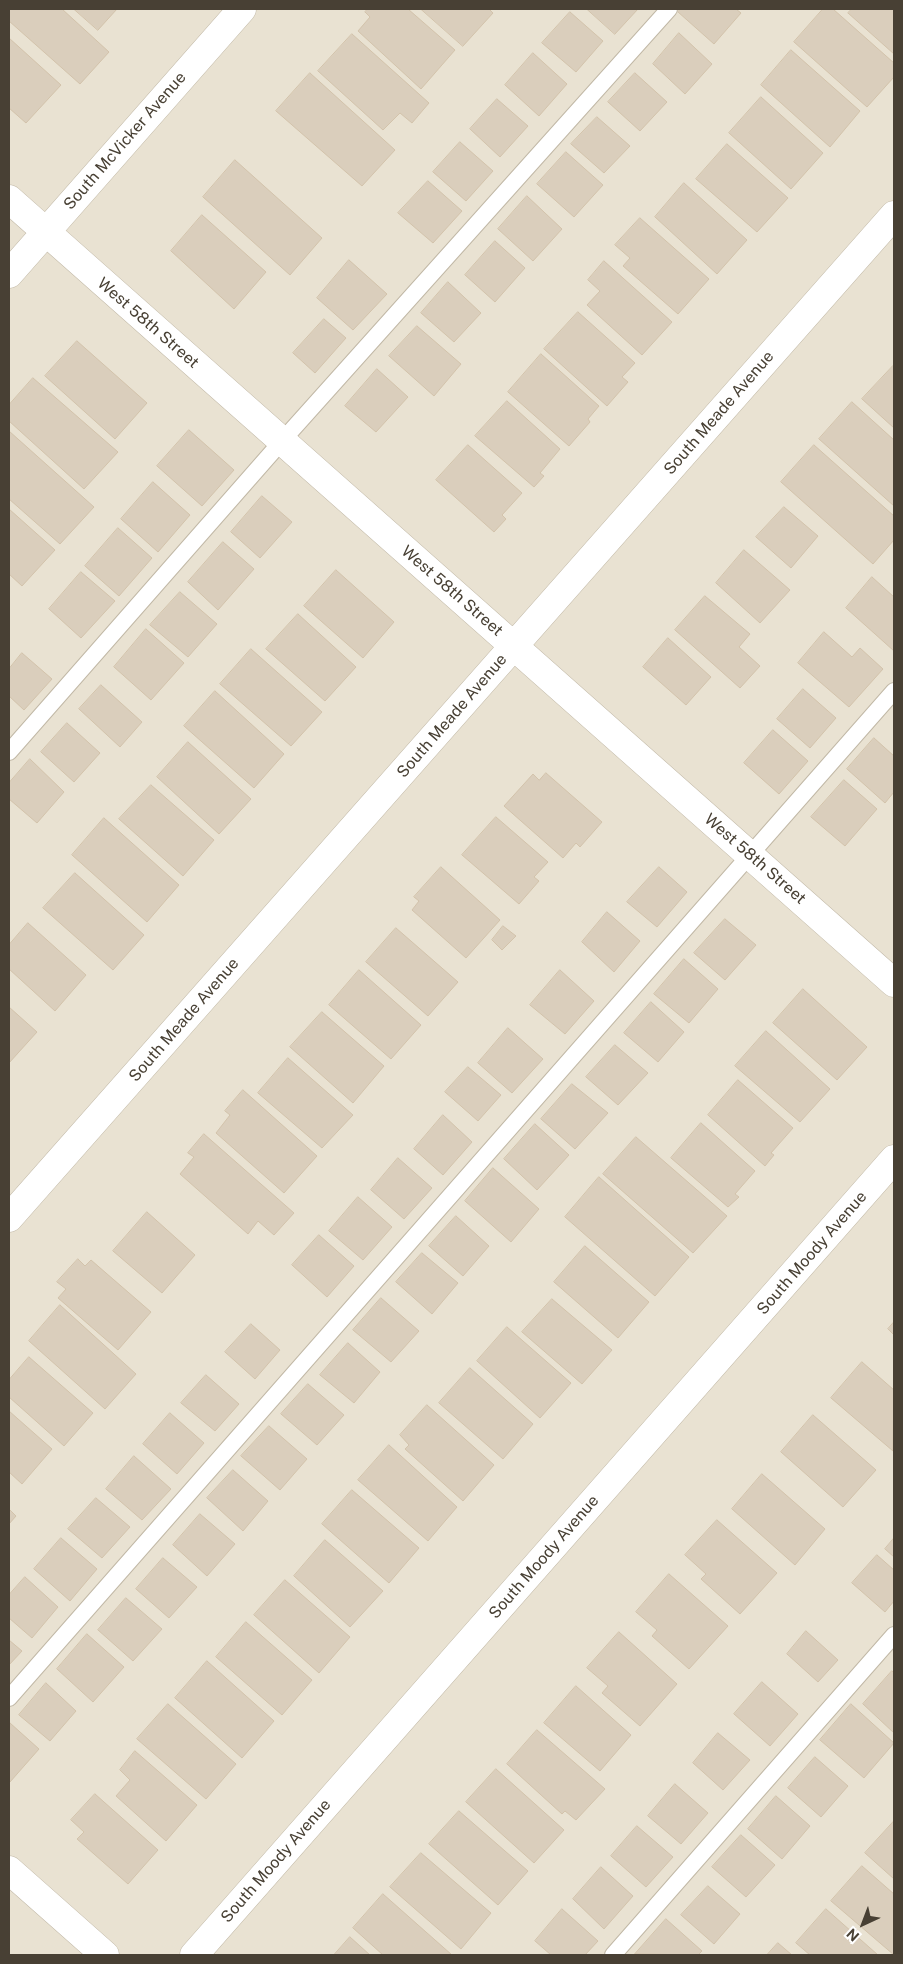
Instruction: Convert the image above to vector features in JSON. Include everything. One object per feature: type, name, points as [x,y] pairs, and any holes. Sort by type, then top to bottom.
[{"type":"street","name":"South McVicker Avenue","points":[[9,274],[242,9]]},
{"type":"street","name":"West 58th Street","points":[[9,199],[894,983]]},
{"type":"street","name":"South Meade Avenue","points":[[9,1218],[894,214]]},
{"type":"street","name":"South Moody Avenue","points":[[194,1955],[894,1160]]},
{"type":"street","points":[[9,1870],[105,1955]]},
{"type":"lane","points":[[9,752],[282,441],[669,9]]},
{"type":"lane","points":[[9,1698],[751,856],[894,691]]},
{"type":"lane","points":[[613,1955],[894,1635]]},
{"type":"shaded area","points":[[9,9],[894,9],[894,1955],[9,1955]]},
{"type":"building","points":[[9,9],[62,9],[109,52],[80,84],[9,21]]},
{"type":"building","points":[[74,9],[117,9],[98,30]]},
{"type":"building","points":[[368,9],[408,9],[455,50],[421,89],[358,31],[370,17],[365,12]]},
{"type":"building","points":[[421,9],[489,9],[493,13],[463,46]]},
{"type":"building","points":[[587,9],[638,9],[615,34]]},
{"type":"building","points":[[681,9],[736,9],[741,13],[714,44],[678,12]]},
{"type":"building","points":[[823,9],[833,9],[894,63],[894,77],[867,107],[794,42]]},
{"type":"building","points":[[852,9],[894,9],[894,54],[848,13]]},
{"type":"building","points":[[570,12],[603,41],[576,72],[542,43]]},
{"type":"building","points":[[679,33],[712,64],[685,94],[653,64]]},
{"type":"building","points":[[352,34],[429,103],[412,123],[400,113],[383,130],[318,71]]},
{"type":"building","points":[[9,38],[61,85],[26,123],[9,108]]},
{"type":"building","points":[[791,50],[860,111],[830,147],[761,85]]},
{"type":"building","points":[[533,53],[567,84],[539,116],[505,85]]},
{"type":"building","points":[[310,73],[395,150],[362,186],[276,111]]},
{"type":"building","points":[[635,73],[667,102],[640,131],[608,102]]},
{"type":"building","points":[[761,97],[823,153],[791,189],[729,133]]},
{"type":"building","points":[[497,99],[528,126],[500,157],[470,129]]},
{"type":"building","points":[[597,117],[630,146],[604,173],[571,144]]},
{"type":"building","points":[[460,142],[493,171],[466,201],[433,172]]},
{"type":"building","points":[[727,144],[788,198],[757,232],[696,179]]},
{"type":"building","points":[[566,152],[603,185],[574,217],[537,184]]},
{"type":"building","points":[[235,160],[322,238],[290,275],[203,197]]},
{"type":"building","points":[[428,181],[462,211],[433,243],[398,213]]},
{"type":"building","points":[[684,183],[747,240],[717,274],[655,217]]},
{"type":"building","points":[[527,196],[562,229],[533,261],[498,229]]},
{"type":"building","points":[[202,215],[266,272],[234,309],[171,251]]},
{"type":"building","points":[[640,218],[709,279],[678,314],[623,266],[630,258],[615,245]]},
{"type":"building","points":[[495,241],[525,268],[495,302],[465,275]]},
{"type":"building","points":[[349,260],[387,294],[353,330],[317,298]]},
{"type":"building","points":[[604,261],[672,322],[642,355],[587,305],[600,291],[588,280]]},
{"type":"building","points":[[448,282],[481,313],[454,342],[421,313]]},
{"type":"building","points":[[578,312],[635,363],[622,377],[628,382],[607,406],[544,349]]},
{"type":"building","points":[[324,319],[346,338],[315,373],[293,353]]},
{"type":"building","points":[[417,326],[461,364],[434,396],[389,356]]},
{"type":"building","points":[[77,341],[147,403],[115,439],[45,376]]},
{"type":"building","points":[[541,354],[599,406],[588,419],[590,422],[569,446],[508,392]]},
{"type":"building","points":[[894,367],[894,428],[862,399]]},
{"type":"building","points":[[377,369],[408,397],[376,432],[345,406]]},
{"type":"building","points":[[33,378],[118,452],[84,489],[9,421],[9,405]]},
{"type":"building","points":[[507,401],[560,449],[540,473],[544,476],[534,487],[475,436]]},
{"type":"building","points":[[852,402],[894,440],[894,506],[819,439]]},
{"type":"building","points":[[189,430],[234,470],[202,506],[157,466]]},
{"type":"building","points":[[9,431],[94,507],[60,544],[9,499]]},
{"type":"building","points":[[468,445],[522,493],[502,515],[506,519],[494,532],[436,480]]},
{"type":"building","points":[[814,445],[894,516],[894,540],[873,564],[781,482]]},
{"type":"building","points":[[153,482],[190,515],[158,552],[121,519]]},
{"type":"building","points":[[262,496],[292,522],[260,558],[231,532]]},
{"type":"building","points":[[784,507],[818,536],[791,568],[756,537]]},
{"type":"building","points":[[9,509],[55,550],[22,586],[9,574]]},
{"type":"building","points":[[118,528],[152,558],[119,596],[85,566]]},
{"type":"building","points":[[223,542],[254,569],[218,610],[188,582]]},
{"type":"building","points":[[744,550],[790,590],[760,623],[716,583]]},
{"type":"building","points":[[336,570],[394,622],[363,658],[304,606]]},
{"type":"building","points":[[81,572],[115,601],[81,638],[49,609]]},
{"type":"building","points":[[872,577],[894,597],[894,651],[846,608]]},
{"type":"building","points":[[180,592],[217,624],[188,657],[150,625]]},
{"type":"building","points":[[705,596],[750,634],[739,647],[760,666],[740,688],[675,630]]},
{"type":"building","points":[[298,614],[356,667],[325,701],[266,649]]},
{"type":"building","points":[[146,629],[184,663],[151,700],[114,667]]},
{"type":"building","points":[[824,632],[852,657],[860,648],[883,669],[849,707],[798,663]]},
{"type":"building","points":[[668,638],[711,677],[686,705],[643,667]]},
{"type":"building","points":[[251,649],[322,712],[291,746],[220,684]]},
{"type":"building","points":[[22,653],[52,679],[24,710],[9,696],[9,669]]},
{"type":"building","points":[[101,685],[142,722],[120,747],[79,709]]},
{"type":"building","points":[[803,689],[836,718],[810,748],[777,719]]},
{"type":"building","points":[[215,691],[284,754],[254,788],[184,726]]},
{"type":"building","points":[[67,723],[100,753],[74,782],[41,752]]},
{"type":"building","points":[[773,730],[808,761],[779,794],[744,763]]},
{"type":"building","points":[[874,738],[894,756],[894,792],[885,803],[847,769]]},
{"type":"building","points":[[188,742],[251,799],[219,834],[157,777]]},
{"type":"building","points":[[30,759],[64,792],[37,823],[9,799],[9,783]]},
{"type":"building","points":[[546,773],[602,822],[580,847],[576,843],[563,858],[504,806],[533,774],[539,780]]},
{"type":"building","points":[[844,780],[877,809],[845,846],[811,817]]},
{"type":"building","points":[[151,785],[214,840],[183,876],[119,819]]},
{"type":"building","points":[[496,817],[548,862],[534,877],[539,881],[519,904],[462,855]]},
{"type":"building","points":[[104,818],[179,885],[147,922],[72,855]]},
{"type":"building","points":[[441,867],[500,920],[466,958],[412,910],[419,901],[414,897]]},
{"type":"building","points":[[659,867],[687,892],[657,927],[627,902]]},
{"type":"building","points":[[75,873],[144,935],[113,970],[43,908]]},
{"type":"building","points":[[607,912],[640,941],[614,972],[582,942]]},
{"type":"building","points":[[725,919],[756,945],[725,980],[694,953]]},
{"type":"building","points":[[28,923],[86,975],[55,1011],[9,969],[9,945]]},
{"type":"building","points":[[503,926],[516,936],[502,950],[492,940]]},
{"type":"building","points":[[396,928],[458,982],[428,1016],[366,962]]},
{"type":"building","points":[[684,959],[718,989],[689,1023],[654,994]]},
{"type":"building","points":[[359,970],[421,1025],[391,1059],[329,1005]]},
{"type":"building","points":[[560,970],[594,1001],[565,1034],[530,1005]]},
{"type":"building","points":[[803,989],[867,1047],[837,1080],[773,1023]]},
{"type":"building","points":[[651,1002],[684,1032],[658,1062],[624,1033]]},
{"type":"building","points":[[9,1007],[37,1032],[9,1063]]},
{"type":"building","points":[[322,1012],[384,1066],[353,1103],[290,1047]]},
{"type":"building","points":[[508,1028],[543,1059],[512,1093],[478,1063]]},
{"type":"building","points":[[766,1031],[830,1089],[800,1122],[735,1066]]},
{"type":"building","points":[[615,1045],[648,1073],[618,1105],[586,1077]]},
{"type":"building","points":[[288,1058],[353,1115],[322,1148],[258,1093]]},
{"type":"building","points":[[468,1067],[501,1095],[478,1121],[445,1092]]},
{"type":"building","points":[[738,1080],[793,1128],[771,1153],[774,1155],[765,1166],[708,1115]]},
{"type":"building","points":[[572,1084],[608,1113],[575,1149],[541,1119]]},
{"type":"building","points":[[243,1090],[317,1156],[284,1193],[216,1133],[230,1115],[225,1111]]},
{"type":"building","points":[[443,1115],[472,1142],[443,1175],[414,1149]]},
{"type":"building","points":[[701,1123],[755,1171],[735,1194],[739,1197],[728,1207],[671,1158]]},
{"type":"building","points":[[535,1124],[569,1155],[537,1190],[504,1159]]},
{"type":"building","points":[[204,1134],[294,1213],[274,1235],[258,1221],[248,1234],[180,1174],[194,1157],[188,1153]]},
{"type":"building","points":[[636,1137],[727,1216],[693,1253],[603,1174]]},
{"type":"building","points":[[398,1158],[432,1188],[404,1219],[371,1190]]},
{"type":"building","points":[[493,1168],[539,1209],[511,1242],[465,1201]]},
{"type":"building","points":[[599,1177],[689,1257],[655,1296],[565,1217]]},
{"type":"building","points":[[358,1197],[392,1227],[363,1260],[329,1231]]},
{"type":"building","points":[[147,1212],[195,1255],[162,1293],[113,1251]]},
{"type":"building","points":[[456,1216],[489,1246],[463,1276],[429,1246]]},
{"type":"building","points":[[319,1235],[354,1266],[327,1297],[292,1265]]},
{"type":"building","points":[[585,1246],[649,1302],[618,1338],[554,1282]]},
{"type":"building","points":[[422,1253],[458,1283],[432,1314],[396,1282]]},
{"type":"building","points":[[78,1259],[85,1266],[91,1260],[151,1312],[118,1350],[58,1298],[66,1289],[57,1282]]},
{"type":"building","points":[[381,1298],[419,1331],[391,1362],[353,1330]]},
{"type":"building","points":[[552,1299],[612,1350],[582,1384],[522,1332]]},
{"type":"building","points":[[60,1305],[136,1374],[105,1409],[29,1341]]},
{"type":"building","points":[[894,1322],[894,1335],[888,1329]]},
{"type":"building","points":[[251,1324],[280,1350],[255,1379],[225,1352]]},
{"type":"building","points":[[507,1327],[571,1383],[540,1418],[477,1361]]},
{"type":"building","points":[[348,1343],[380,1372],[354,1403],[320,1375]]},
{"type":"building","points":[[29,1357],[93,1413],[64,1446],[9,1397],[9,1380]]},
{"type":"building","points":[[862,1362],[894,1390],[893,1451],[831,1398]]},
{"type":"building","points":[[470,1368],[533,1424],[503,1459],[439,1403]]},
{"type":"building","points":[[206,1375],[239,1404],[215,1431],[181,1403]]},
{"type":"building","points":[[308,1384],[344,1415],[317,1445],[281,1414]]},
{"type":"building","points":[[427,1405],[494,1465],[463,1501],[405,1449],[409,1445],[400,1435]]},
{"type":"building","points":[[9,1411],[52,1449],[22,1484],[9,1472]]},
{"type":"building","points":[[170,1413],[204,1443],[177,1474],[143,1444]]},
{"type":"building","points":[[813,1415],[876,1470],[843,1507],[781,1452]]},
{"type":"building","points":[[269,1426],[307,1459],[280,1490],[241,1456]]},
{"type":"building","points":[[389,1445],[457,1507],[428,1541],[358,1480]]},
{"type":"building","points":[[134,1456],[171,1489],[142,1520],[106,1489]]},
{"type":"building","points":[[233,1470],[268,1501],[243,1531],[207,1498]]},
{"type":"building","points":[[762,1474],[825,1529],[795,1565],[732,1509]]},
{"type":"building","points":[[352,1490],[419,1548],[389,1583],[322,1524]]},
{"type":"building","points":[[96,1498],[130,1527],[102,1558],[68,1529]]},
{"type":"building","points":[[9,1509],[16,1516],[9,1524]]},
{"type":"building","points":[[200,1514],[235,1544],[207,1576],[173,1545]]},
{"type":"building","points":[[717,1520],[777,1573],[740,1614],[701,1579],[706,1574],[685,1555]]},
{"type":"building","points":[[61,1538],[97,1569],[70,1601],[34,1569]]},
{"type":"building","points":[[894,1538],[894,1557],[885,1549]]},
{"type":"building","points":[[325,1540],[383,1591],[350,1627],[294,1576]]},
{"type":"building","points":[[877,1555],[894,1570],[894,1601],[885,1612],[852,1583]]},
{"type":"building","points":[[163,1558],[197,1587],[169,1618],[136,1589]]},
{"type":"building","points":[[669,1574],[728,1626],[689,1669],[652,1636],[657,1630],[636,1612]]},
{"type":"building","points":[[25,1577],[58,1607],[32,1638],[9,1618],[9,1595]]},
{"type":"building","points":[[285,1580],[350,1637],[319,1673],[254,1615]]},
{"type":"building","points":[[126,1598],[162,1629],[133,1661],[98,1630]]},
{"type":"building","points":[[246,1622],[312,1680],[282,1715],[216,1657]]},
{"type":"building","points":[[806,1631],[838,1660],[818,1682],[787,1654]]},
{"type":"building","points":[[619,1632],[677,1684],[640,1726],[602,1693],[608,1686],[587,1668]]},
{"type":"building","points":[[87,1634],[124,1667],[93,1702],[57,1669]]},
{"type":"building","points":[[9,1640],[22,1651],[9,1665]]},
{"type":"building","points":[[207,1661],[274,1721],[242,1758],[175,1698]]},
{"type":"building","points":[[892,1671],[894,1673],[894,1733],[863,1704]]},
{"type":"building","points":[[762,1682],[798,1714],[770,1746],[734,1714]]},
{"type":"building","points":[[46,1683],[76,1711],[50,1741],[19,1715]]},
{"type":"building","points":[[576,1686],[631,1735],[600,1771],[544,1723]]},
{"type":"building","points":[[168,1704],[236,1764],[206,1799],[137,1739]]},
{"type":"building","points":[[851,1704],[894,1743],[864,1778],[820,1740]]},
{"type":"building","points":[[10,1723],[39,1749],[10,1782],[9,1781]]},
{"type":"building","points":[[537,1730],[605,1789],[576,1820],[565,1811],[562,1814],[507,1764]]},
{"type":"building","points":[[718,1733],[750,1760],[723,1790],[693,1763]]},
{"type":"building","points":[[135,1751],[197,1805],[166,1841],[116,1796],[130,1780],[120,1770]]},
{"type":"building","points":[[815,1757],[848,1786],[821,1817],[788,1788]]},
{"type":"building","points":[[496,1769],[564,1830],[534,1863],[466,1802]]},
{"type":"building","points":[[675,1784],[708,1813],[681,1844],[648,1816]]},
{"type":"building","points":[[95,1794],[158,1850],[128,1884],[77,1839],[84,1832],[71,1820]]},
{"type":"building","points":[[776,1796],[810,1826],[782,1859],[748,1829]]},
{"type":"building","points":[[459,1811],[528,1871],[498,1905],[429,1844]]},
{"type":"building","points":[[894,1821],[894,1879],[865,1853]]},
{"type":"building","points":[[637,1826],[673,1857],[646,1887],[611,1856]]},
{"type":"building","points":[[741,1835],[775,1865],[746,1897],[712,1867]]},
{"type":"building","points":[[421,1853],[491,1913],[461,1949],[390,1887]]},
{"type":"building","points":[[862,1866],[894,1894],[894,1955],[831,1901]]},
{"type":"building","points":[[601,1867],[633,1896],[604,1929],[573,1899]]},
{"type":"building","points":[[708,1886],[740,1914],[714,1944],[681,1915]]},
{"type":"building","points":[[383,1894],[452,1955],[383,1955],[353,1928]]},
{"type":"building","points":[[562,1909],[598,1941],[585,1955],[551,1955],[535,1941]]},
{"type":"building","points":[[826,1909],[878,1955],[810,1955],[796,1943]]},
{"type":"building","points":[[666,1919],[702,1951],[698,1955],[635,1954]]},
{"type":"building","points":[[350,1937],[370,1955],[334,1955]]},
{"type":"building","points":[[778,1943],[792,1955],[767,1955]]}]
